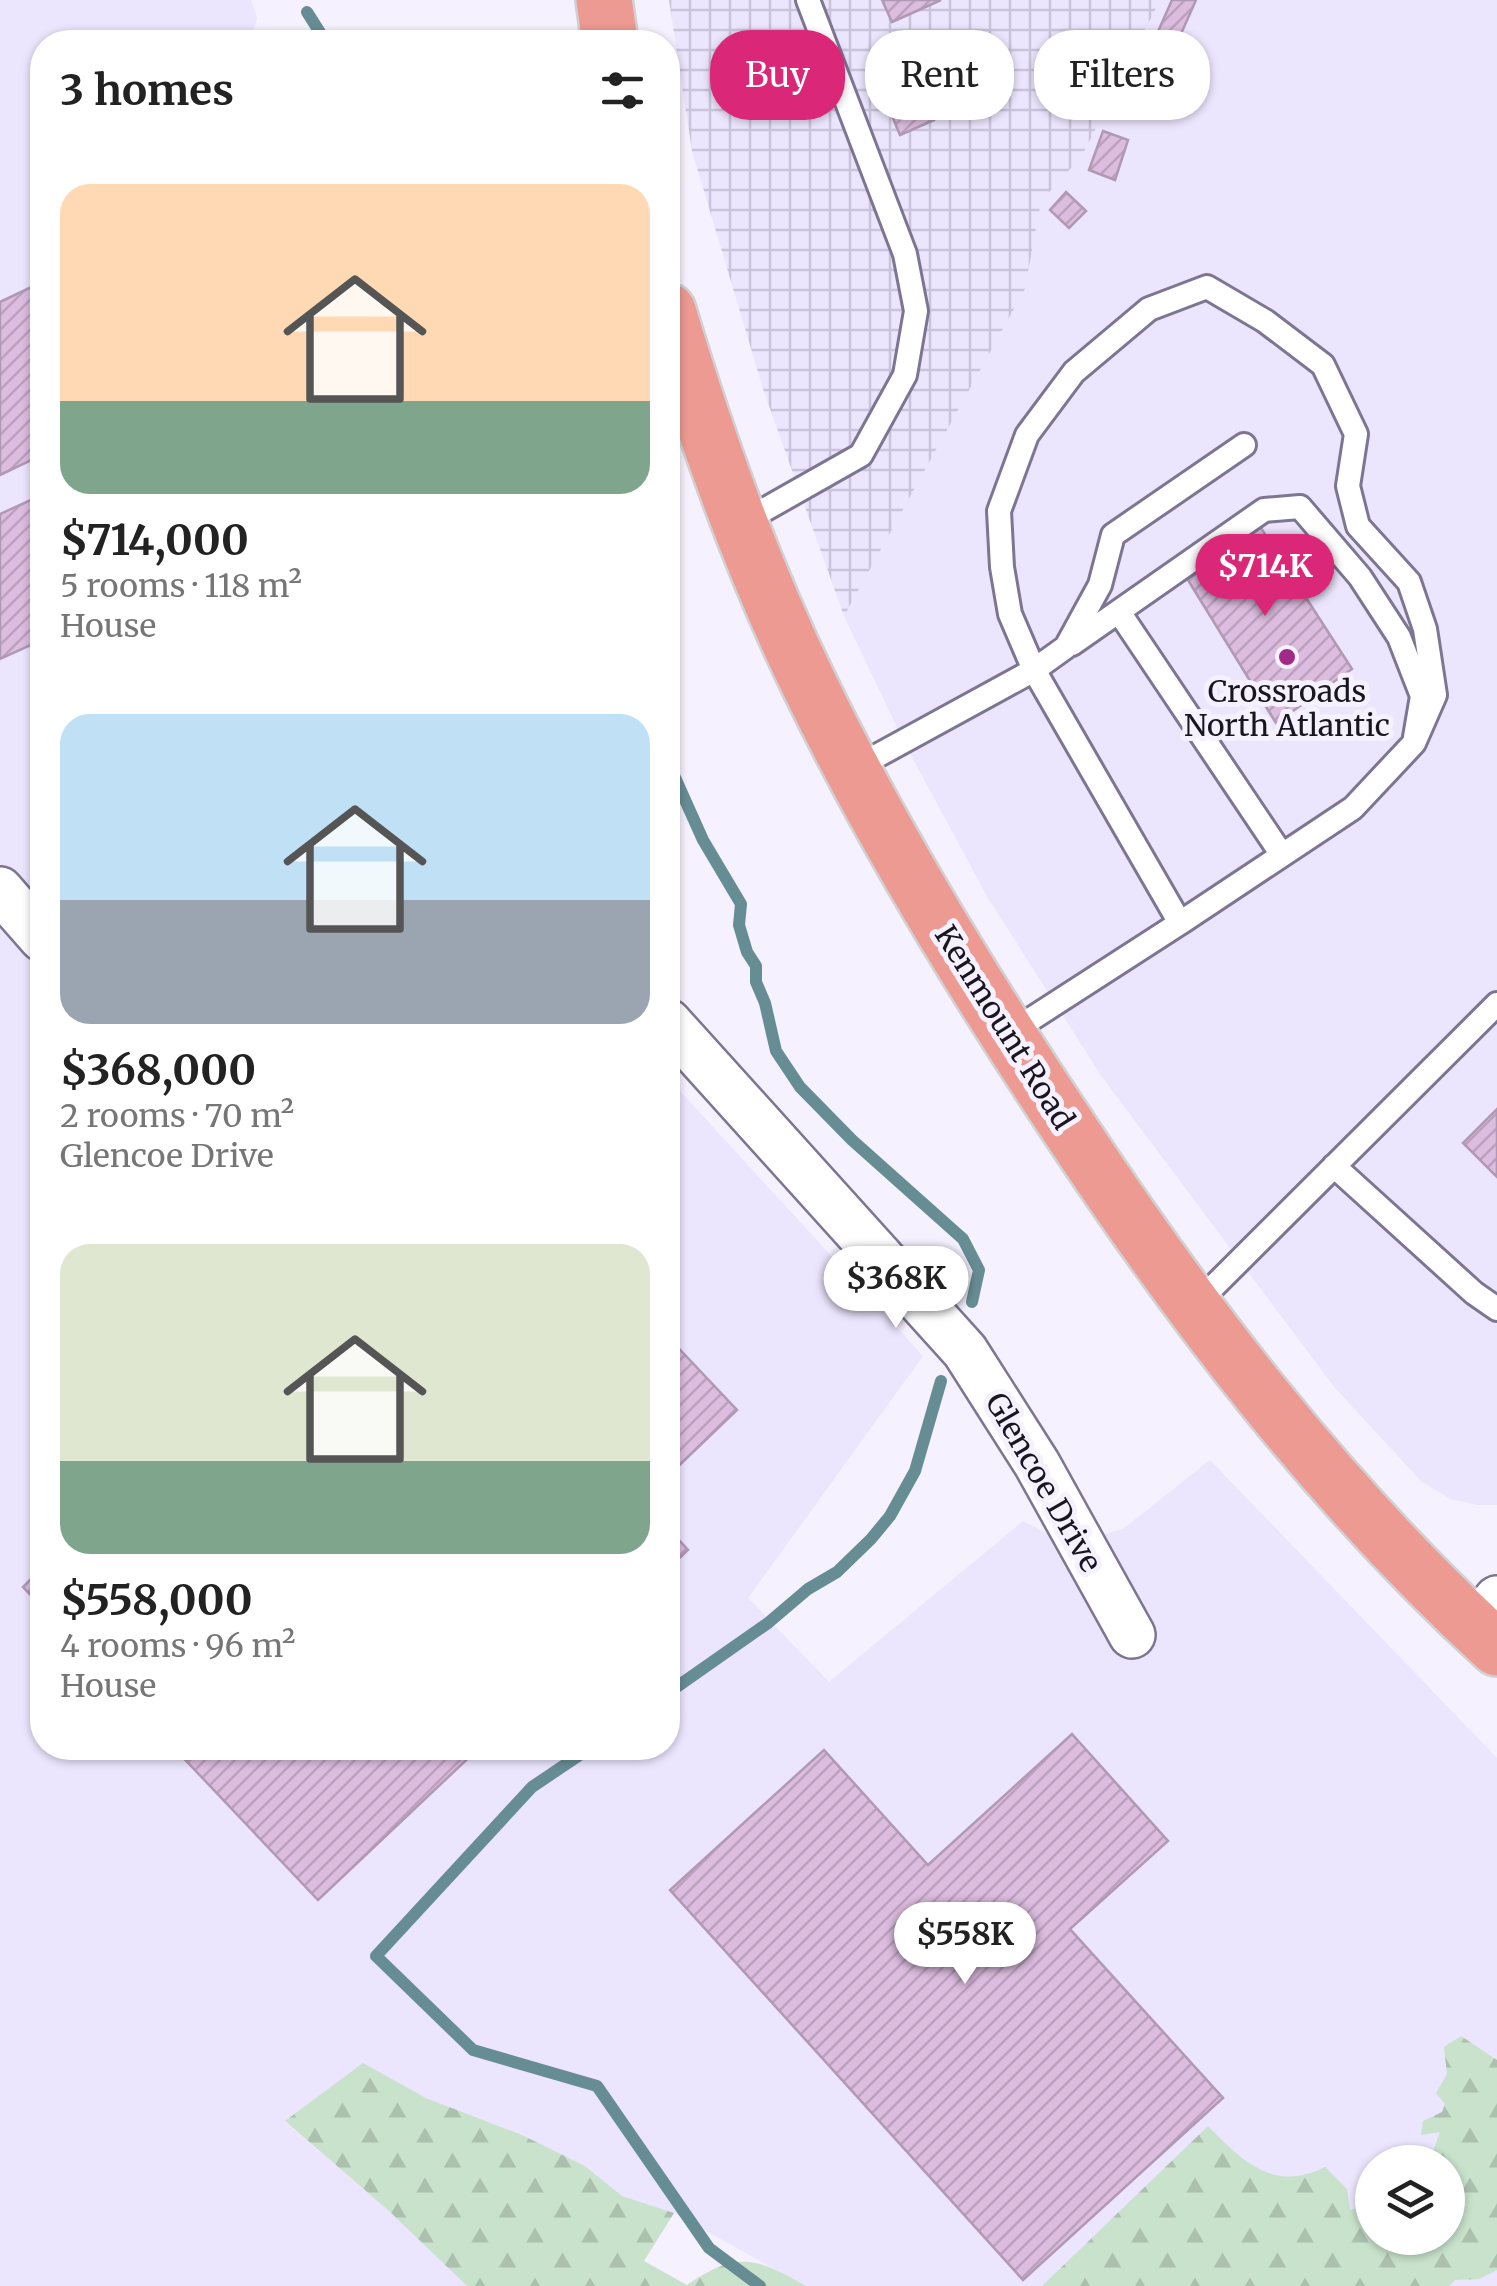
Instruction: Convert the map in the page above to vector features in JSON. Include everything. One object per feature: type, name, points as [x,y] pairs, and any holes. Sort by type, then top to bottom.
[{"type":"main road","points":[[604,0],[608,30]]},
{"type":"main road","name":"Kenmount Road","points":[[680,350],[741,523],[809,684],[955,950],[1008,1034],[1114,1198],[1275,1411],[1358,1508],[1489,1625]]},
{"type":"street","points":[[0,890],[30,924]]},
{"type":"street","name":"Glencoe Drive","points":[[680,1035],[965,1350],[1037,1464],[1132,1635]]},
{"type":"lane","points":[[741,523],[861,455],[905,375],[916,312],[906,254],[808,0]]},
{"type":"lane","points":[[1008,1034],[1282,856],[1353,808],[1414,743],[1436,695],[1425,630],[1409,582],[1358,526],[1348,486],[1356,434],[1323,366],[1265,321],[1207,288],[1148,309],[1074,372],[1027,434],[999,511],[1010,614],[1034,670],[1180,922]]},
{"type":"lane","points":[[1066,648],[1100,586],[1113,536],[1244,445]]},
{"type":"lane","points":[[854,768],[1034,670],[1264,510],[1300,507],[1360,577],[1399,637],[1422,696],[1414,743]]},
{"type":"lane","points":[[1119,612],[1282,856]]},
{"type":"lane","points":[[1194,1307],[1497,1004]]},
{"type":"lane","points":[[1334,1166],[1474,1293],[1497,1309]]},
{"type":"shaded area","points":[[0,0],[251,0],[257,18],[254,30],[30,30],[30,1760],[680,1760],[680,1091],[923,1356],[748,1598],[829,1682],[1023,1521],[1067,1544],[1123,1529],[1210,1460],[1497,1758],[1497,2286],[805,2286],[674,2213],[622,2196],[585,2166],[522,2135],[426,2098],[363,2064],[285,2122],[389,2210],[467,2286],[0,2286]]},
{"type":"shaded area","points":[[669,0],[1160,0],[1145,30],[1034,30],[1034,120],[1100,120],[1082,156],[1041,201],[1025,289],[844,616],[764,392],[692,151],[680,72],[680,30],[674,30]]},
{"type":"shaded area","points":[[1160,0],[1497,0],[1497,1505],[1451,1499],[1422,1482],[1335,1388],[1102,1077],[988,898],[906,746],[844,616],[1025,289],[1041,201],[1082,156],[1100,120],[1210,120],[1210,30],[1145,30]]},
{"type":"green space","points":[[1461,2036],[1497,2060],[1497,2270],[1479,2279],[1455,2280],[1449,2286],[1042,2286],[1208,2126],[1233,2151],[1275,2175],[1307,2174],[1325,2167],[1347,2189],[1350,2210],[1355,2208],[1355,2255],[1465,2255],[1465,2145],[1435,2145],[1440,2132],[1421,2135],[1423,2121],[1442,2112],[1445,2104],[1436,2093],[1447,2074],[1444,2047]]},
{"type":"green space","points":[[363,2063],[426,2098],[522,2135],[585,2166],[622,2196],[674,2213],[644,2261],[687,2285],[720,2267],[746,2262],[773,2269],[806,2286],[467,2286],[388,2210],[285,2121]]},
{"type":"building","points":[[882,0],[941,0],[892,22]]},
{"type":"building","points":[[1172,0],[1196,0],[1183,30],[1159,30]]},
{"type":"building","points":[[894,120],[934,120],[900,135]]},
{"type":"building","points":[[1103,131],[1128,140],[1115,180],[1089,170]]},
{"type":"building","points":[[1066,192],[1086,211],[1069,228],[1050,210]]},
{"type":"building","points":[[30,288],[30,461],[0,475],[0,302]]},
{"type":"building","points":[[30,500],[30,645],[0,659],[0,514]]},
{"type":"building","points":[[1252,514],[1352,669],[1276,723],[1180,567]]},
{"type":"building","points":[[1497,1109],[1497,1177],[1463,1143]]},
{"type":"building","points":[[680,1350],[737,1410],[680,1465]]},
{"type":"building","points":[[680,1541],[688,1550],[680,1558]]},
{"type":"building","points":[[1072,1734],[1168,1841],[1070,1929],[1223,2098],[1023,2280],[670,1890],[824,1750],[928,1865]]},
{"type":"building","points":[[185,1760],[466,1760],[318,1900]]},
{"type":"waterway","points":[[307,12],[318,30]]},
{"type":"waterway","points":[[680,789],[703,840],[741,904],[739,925],[756,966],[756,982],[776,1051],[800,1087],[852,1140],[963,1239],[979,1270],[972,1302]]},
{"type":"waterway","points":[[680,1685],[768,1623],[808,1589],[837,1572],[871,1539],[890,1516],[915,1471],[941,1381]]},
{"type":"waterway","points":[[572,1760],[532,1787],[376,1956],[473,2050],[597,2086],[709,2248],[760,2286]]},
{"type":"place","name":"Crossroads North Atlantic","points":[[1287,657]]}]
